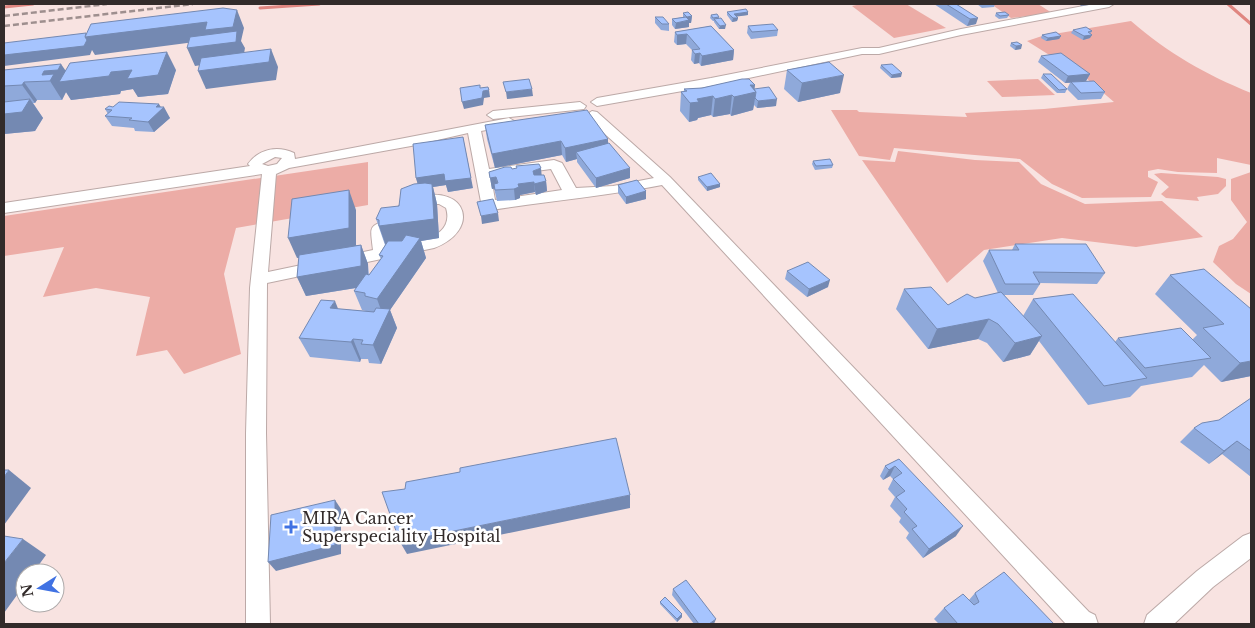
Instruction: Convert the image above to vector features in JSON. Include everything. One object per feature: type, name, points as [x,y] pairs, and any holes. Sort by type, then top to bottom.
[{"type":"street","points":[[715,87],[862,51],[879,51],[961,32],[1110,4]]},
{"type":"street","points":[[4,208],[272,163],[410,137],[591,110],[715,87],[839,68],[872,62],[879,51]]},
{"type":"street","points":[[829,58],[839,68]]},
{"type":"street","points":[[410,137],[499,114],[591,110],[665,180],[1080,621],[1086,624]]},
{"type":"street","points":[[474,128],[488,202],[492,205],[571,193],[613,190],[665,180]]},
{"type":"street","points":[[4,197],[272,163]]},
{"type":"street","points":[[258,624],[256,433],[259,280],[272,163]]},
{"type":"street","points":[[483,174],[554,164],[557,166],[571,193]]},
{"type":"street","points":[[259,280],[434,243],[443,239],[451,232],[454,225],[453,207],[449,202],[435,199],[407,204],[403,209],[400,221],[378,229],[381,254]]},
{"type":"street","points":[[1156,624],[1205,579],[1251,544]]},
{"type":"shaded area","points":[[861,4],[906,4],[946,28],[894,38],[852,6]]},
{"type":"shaded area","points":[[991,4],[1038,4],[1052,13],[1011,18]]},
{"type":"shaded area","points":[[1131,21],[1159,44],[1188,62],[1251,93],[1251,165],[1217,158],[1217,173],[1178,172],[1158,169],[1148,171],[1148,177],[1158,182],[1151,197],[1082,198],[1052,184],[1020,159],[894,148],[890,160],[859,156],[831,110],[967,117],[965,113],[1044,109],[1114,102],[1086,78],[1027,41],[1042,36]]},
{"type":"shaded area","points":[[1038,79],[1055,95],[1002,97],[987,81]]},
{"type":"shaded area","points":[[898,151],[975,160],[1019,162],[1041,184],[1085,204],[1162,201],[1203,237],[1136,247],[1062,238],[984,250],[947,283],[862,160],[895,162]]},
{"type":"shaded area","points":[[368,162],[368,205],[236,228],[224,274],[241,354],[184,374],[167,350],[136,356],[150,297],[96,288],[43,297],[64,247],[4,256],[4,216]]},
{"type":"shaded area","points":[[1251,172],[1251,294],[1236,284],[1213,262],[1219,246],[1233,239],[1247,222],[1231,200],[1231,179]]},
{"type":"shaded area","points":[[1154,174],[1218,177],[1226,179],[1226,186],[1218,194],[1197,197],[1199,201],[1166,198],[1161,194],[1169,187]]},
{"type":"building","points":[[946,4],[956,4],[978,18],[970,19]]},
{"type":"building","points":[[223,8],[237,10],[233,27],[205,30],[207,22],[85,37],[91,24]]},
{"type":"building","points":[[746,9],[748,12],[734,14],[738,18],[733,18],[727,12]]},
{"type":"building","points":[[688,12],[692,16],[687,17],[683,13]]},
{"type":"building","points":[[1005,12],[1009,15],[1000,16],[996,13]]},
{"type":"building","points":[[717,14],[719,17],[713,18],[711,15]]},
{"type":"building","points":[[655,17],[663,17],[669,24],[662,24]]},
{"type":"building","points":[[686,17],[689,20],[676,23],[672,19]]},
{"type":"building","points":[[721,18],[726,25],[720,26],[714,19]]},
{"type":"building","points":[[773,24],[778,30],[752,32],[748,26]]},
{"type":"building","points":[[711,26],[734,50],[702,56],[700,53],[695,54],[692,50],[700,49],[687,34],[677,35],[675,32]]},
{"type":"building","points":[[1086,27],[1092,31],[1088,32],[1092,35],[1084,36],[1073,30]]},
{"type":"building","points":[[237,31],[236,42],[187,48],[190,37]]},
{"type":"building","points":[[1056,32],[1061,36],[1048,38],[1042,35]]},
{"type":"building","points":[[86,33],[85,37],[87,40],[84,46],[4,55],[4,43]]},
{"type":"building","points":[[1017,42],[1022,45],[1016,46],[1011,43]]},
{"type":"building","points":[[271,49],[269,62],[198,71],[201,58]]},
{"type":"building","points":[[167,52],[158,75],[127,79],[132,70],[111,72],[109,76],[59,82],[70,63]]},
{"type":"building","points":[[1061,53],[1090,74],[1068,76],[1041,56]]},
{"type":"building","points":[[829,62],[844,75],[802,83],[787,70]]},
{"type":"building","points":[[61,64],[58,70],[44,71],[42,75],[54,74],[50,81],[24,82],[22,85],[4,86],[4,70]]},
{"type":"building","points":[[892,64],[902,73],[892,75],[881,65]]},
{"type":"building","points":[[1043,74],[1051,74],[1067,89],[1059,90]]},
{"type":"building","points":[[529,79],[532,89],[506,92],[503,82]]},
{"type":"building","points":[[749,79],[755,85],[750,85],[756,92],[715,99],[713,96],[697,99],[699,102],[690,103],[681,92],[687,91],[684,89],[702,88]]},
{"type":"building","points":[[1094,81],[1105,92],[1081,93],[1071,82]]},
{"type":"building","points":[[480,85],[480,88],[488,87],[489,90],[483,91],[482,98],[462,102],[460,88]]},
{"type":"building","points":[[769,87],[777,99],[758,101],[755,98],[756,92],[754,89]]},
{"type":"building","points":[[30,99],[22,112],[4,114],[4,102]]},
{"type":"building","points":[[119,102],[159,104],[156,107],[164,107],[148,122],[129,120],[132,118],[105,116],[112,110],[105,109],[109,106],[113,107]]},
{"type":"building","points":[[587,110],[608,139],[565,148],[561,141],[492,154],[485,125]]},
{"type":"building","points":[[463,137],[471,178],[445,181],[444,174],[416,178],[413,144]]},
{"type":"building","points":[[609,143],[630,168],[596,178],[576,152]]},
{"type":"building","points":[[830,159],[833,165],[816,166],[813,161]]},
{"type":"building","points":[[539,164],[541,168],[533,171],[534,175],[544,175],[546,181],[534,184],[534,182],[518,184],[519,187],[514,189],[495,190],[494,184],[498,183],[496,177],[490,178],[489,172],[505,167],[511,167],[512,169],[517,168],[516,166]]},
{"type":"building","points":[[711,173],[720,184],[707,187],[698,177]]},
{"type":"building","points":[[637,180],[646,191],[626,197],[618,185]]},
{"type":"building","points":[[414,184],[432,184],[434,219],[379,226],[379,220],[376,219],[381,208],[399,206],[401,189]]},
{"type":"building","points":[[349,190],[349,228],[288,238],[292,199]]},
{"type":"building","points":[[493,199],[498,213],[481,216],[477,202]]},
{"type":"building","points":[[406,235],[420,238],[377,299],[365,296],[365,293],[354,291],[366,274],[369,275],[383,256],[379,255],[388,241],[402,241]]},
{"type":"building","points":[[1015,244],[1086,244],[1105,273],[1033,272],[1040,284],[1005,284],[989,250],[1019,250]]},
{"type":"building","points":[[361,245],[361,266],[297,277],[299,255]]},
{"type":"building","points":[[808,262],[830,280],[809,289],[787,271]]},
{"type":"building","points":[[1204,269],[1251,309],[1251,361],[1240,363],[1203,328],[1224,324],[1170,275]]},
{"type":"building","points":[[931,287],[948,305],[967,294],[975,298],[1001,292],[1042,336],[1015,343],[998,324],[989,319],[937,329],[904,289]]},
{"type":"building","points":[[1073,294],[1147,378],[1104,386],[1033,299]]},
{"type":"building","points":[[321,300],[335,301],[330,308],[374,312],[376,308],[390,309],[373,345],[361,344],[363,340],[353,339],[351,342],[299,338]]},
{"type":"building","points":[[1181,328],[1211,358],[1145,368],[1118,338]]},
{"type":"building","points":[[1251,398],[1251,451],[1237,441],[1224,451],[1194,428],[1202,423],[1219,420]]},
{"type":"building","points":[[616,438],[630,495],[400,542],[382,492],[405,489],[406,482],[460,472],[460,468]]},
{"type":"building","points":[[899,459],[963,526],[929,549],[912,529],[917,526],[904,512],[907,509],[896,497],[905,491],[893,479],[902,473],[895,466],[889,470],[885,466]]},
{"type":"building","points":[[4,470],[9,470],[4,477]]},
{"type":"building","points":[[335,500],[335,545],[268,562],[271,515]]},
{"type":"building","points":[[4,536],[23,539],[4,563]]},
{"type":"building","points":[[1004,572],[1054,624],[958,624],[944,608],[963,594],[974,605],[979,602],[975,593]]},
{"type":"building","points":[[686,580],[716,619],[709,624],[699,624],[673,589]]},
{"type":"building","points":[[665,597],[682,614],[677,619],[660,602]]},
{"type":"waterway","points":[[4,7],[33,4]]},
{"type":"waterway","points":[[260,8],[319,4]]},
{"type":"waterway","points":[[1228,4],[1251,24]]},
{"type":"railway","points":[[4,16],[107,4]]},
{"type":"railway","points":[[4,26],[193,4]]},
{"type":"place","name":"MIRA Cancer Superspeciality Hospital","points":[[291,527]]}]
